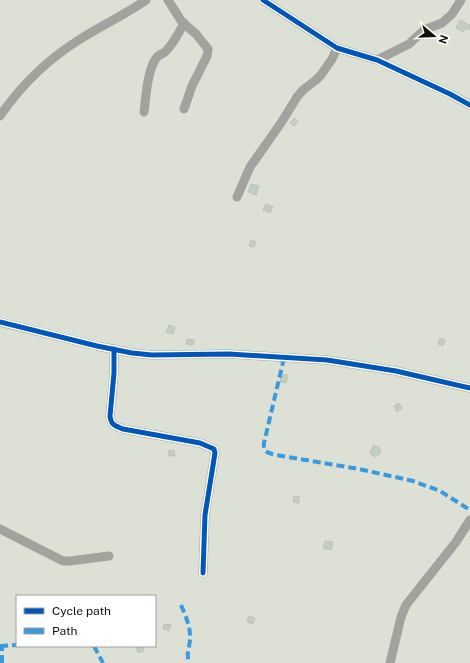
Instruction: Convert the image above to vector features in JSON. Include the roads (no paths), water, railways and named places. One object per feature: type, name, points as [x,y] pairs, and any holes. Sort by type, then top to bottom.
[{"type":"street","points":[[0,116],[16,92],[58,54],[146,0]]},
{"type":"street","points":[[168,0],[184,23],[196,34],[208,49],[207,56],[192,86],[184,109]]},
{"type":"street","points":[[263,0],[337,48],[377,60],[470,105]]},
{"type":"street","points":[[377,60],[409,44],[424,30],[442,23],[452,14],[461,0]]},
{"type":"street","points":[[144,112],[152,67],[157,56],[164,52],[172,43],[184,23]]},
{"type":"street","points":[[237,197],[250,167],[281,123],[297,97],[321,75],[332,59],[337,48]]},
{"type":"street","points":[[0,322],[114,350],[152,354],[229,354],[327,360],[396,371],[470,388]]},
{"type":"street","points":[[114,350],[114,373],[110,416],[113,425],[123,429],[214,448],[215,453],[205,515],[203,573]]},
{"type":"street","points":[[390,663],[406,604],[456,542],[470,520]]},
{"type":"street","points":[[0,529],[70,562],[110,556]]}]
